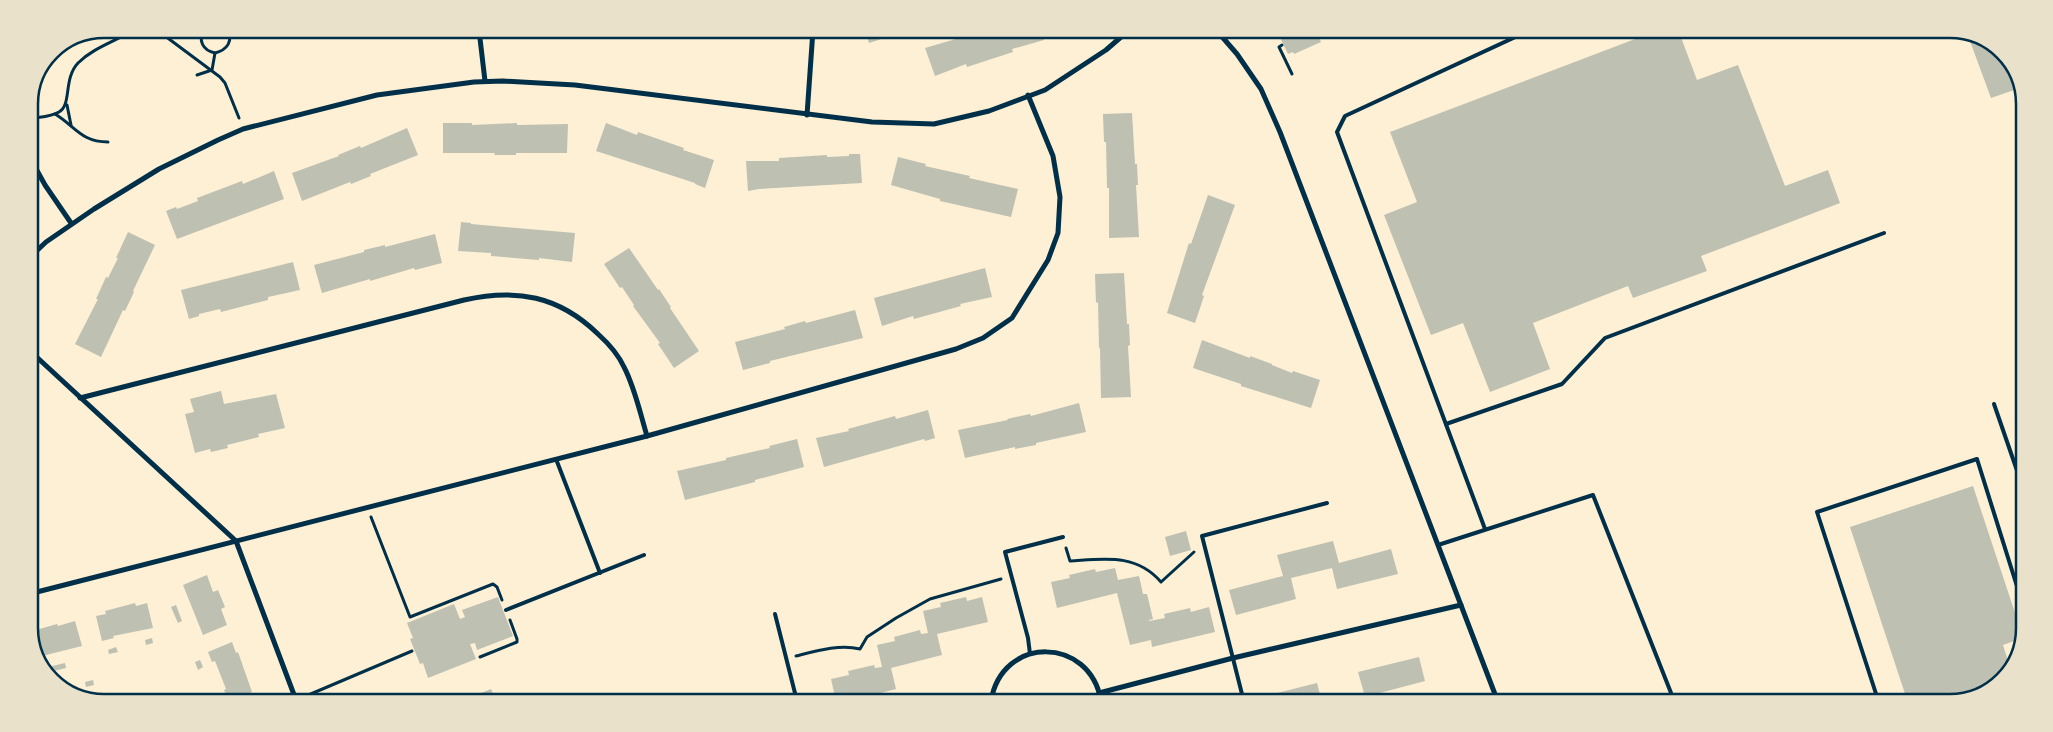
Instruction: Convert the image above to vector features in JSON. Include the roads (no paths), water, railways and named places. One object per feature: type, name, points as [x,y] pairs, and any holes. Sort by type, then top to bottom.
[{"type":"street","points":[[480,37],[485,81]]},
{"type":"street","points":[[807,115],[813,37]]},
{"type":"street","points":[[38,250],[71,223],[159,169],[243,129],[378,94],[485,81],[575,85],[807,115],[872,122],[934,124],[989,110],[1045,90],[1106,50],[1121,37]]},
{"type":"street","points":[[1222,37],[1237,54],[1261,89],[1280,132],[1495,694]]},
{"type":"street","points":[[38,592],[647,436],[956,349],[988,335],[1012,318],[1048,260],[1058,233],[1060,197],[1053,156],[1028,95]]},
{"type":"street","points":[[38,173],[71,223]]},
{"type":"street","points":[[80,398],[464,300],[486,295],[509,294],[550,302],[569,310],[604,339],[624,366],[647,436]]},
{"type":"street","points":[[38,358],[236,541],[294,694]]},
{"type":"street","points":[[992,694],[998,678],[1007,667],[1018,659],[1030,654],[1055,652],[1078,662],[1095,681],[1099,693],[1233,658],[1461,606]]},
{"type":"lane","points":[[1485,530],[1337,132],[1345,116],[1515,37]]},
{"type":"lane","points":[[1446,424],[1562,384],[1605,338],[1884,233]]},
{"type":"lane","points":[[1994,404],[2016,467]]},
{"type":"lane","points":[[556,459],[600,572]]},
{"type":"lane","points":[[1876,694],[1817,512],[1977,459],[2016,584]]},
{"type":"lane","points":[[1438,546],[1593,495],[1671,694]]},
{"type":"lane","points":[[1242,694],[1202,536],[1327,503]]},
{"type":"lane","points":[[1030,654],[1028,638],[1005,552],[1063,537]]},
{"type":"lane","points":[[506,610],[644,555]]},
{"type":"lane","points":[[776,614],[795,694]]}]
